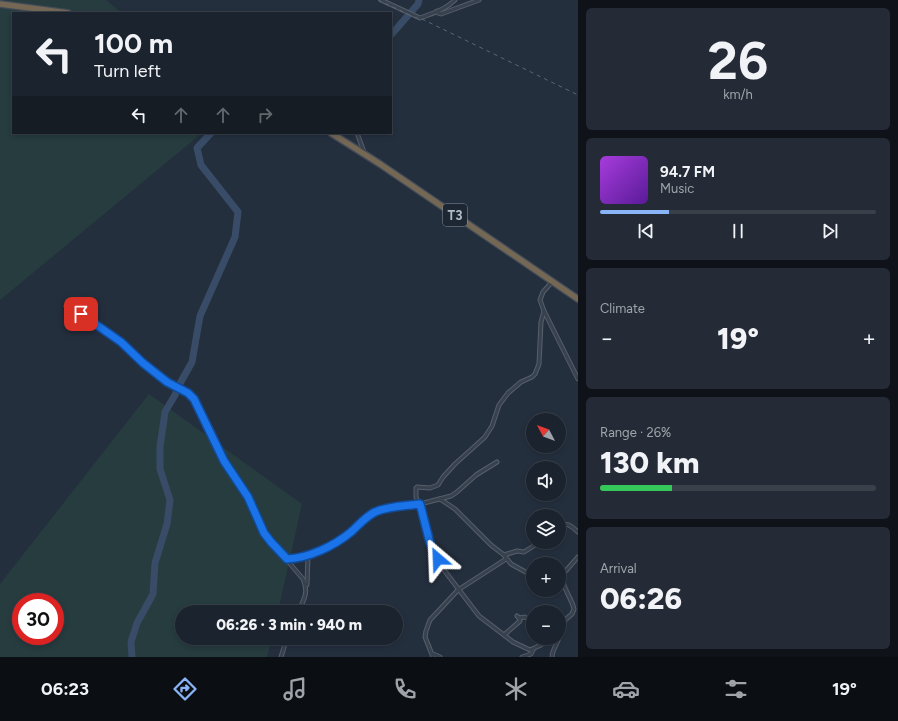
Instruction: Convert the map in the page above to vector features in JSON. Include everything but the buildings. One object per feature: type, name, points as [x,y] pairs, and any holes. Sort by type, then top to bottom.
[{"type":"highway","points":[[0,4],[60,12]]},
{"type":"highway","name":"T3","points":[[333,134],[578,298]]},
{"type":"street","points":[[381,0],[420,18],[443,9],[455,0]]},
{"type":"street","points":[[436,11],[441,14],[479,0]]},
{"type":"street","points":[[357,134],[365,154],[368,157]]},
{"type":"street","points":[[552,282],[540,300],[578,379]]},
{"type":"street","points":[[66,306],[115,337],[143,363],[167,382],[188,393],[194,399],[224,461],[248,497],[264,533],[304,579],[307,587]]},
{"type":"street","points":[[533,650],[522,647],[479,616],[458,590],[431,548],[420,504],[416,497],[416,488],[438,485],[455,464],[485,437],[492,426],[499,405],[508,393],[521,382],[532,378],[535,374],[539,364],[541,322],[544,311]]},
{"type":"street","points":[[287,559],[298,559],[324,548],[350,533],[365,518],[375,512],[389,507],[420,504],[452,496],[476,475],[497,462]]},
{"type":"street","points":[[439,499],[455,509],[511,564],[526,572]]},
{"type":"street","points":[[566,525],[578,531]]},
{"type":"street","points":[[440,657],[433,655],[425,637],[430,620],[458,590],[505,557],[517,551],[524,552],[529,549]]},
{"type":"street","points":[[302,605],[306,596],[308,555]]},
{"type":"street","points":[[566,570],[578,557]]},
{"type":"street","points":[[566,591],[570,597],[574,609],[572,614],[566,619]]},
{"type":"street","points":[[504,635],[519,622],[518,617],[526,618]]},
{"type":"street","points":[[280,657],[284,645]]},
{"type":"street","points":[[522,657],[531,654],[533,650],[541,645]]},
{"type":"street","points":[[552,657],[553,651],[557,645]]},
{"type":"green space","points":[[0,0],[106,0],[121,12],[12,12],[12,134],[201,134],[0,300]]},
{"type":"green space","points":[[149,394],[302,504],[280,605],[175,605],[175,645],[270,645],[267,657],[0,657],[0,584]]},
{"type":"waterway","points":[[392,34],[418,4],[419,0]]},
{"type":"waterway","points":[[132,657],[131,642],[137,623],[153,594],[155,563],[167,524],[170,500],[160,469],[160,447],[165,412],[192,362],[200,316],[235,237],[238,212],[201,165],[197,148],[210,134]]},
{"type":"railway","points":[[378,0],[416,18],[420,18],[578,95]]},
{"type":"route","points":[[81,314],[121,342],[143,363],[167,382],[188,393],[194,399],[224,461],[248,497],[264,533],[287,559],[298,559],[324,548],[350,533],[365,518],[375,512],[389,507],[420,504],[431,548],[438,559]]}]
